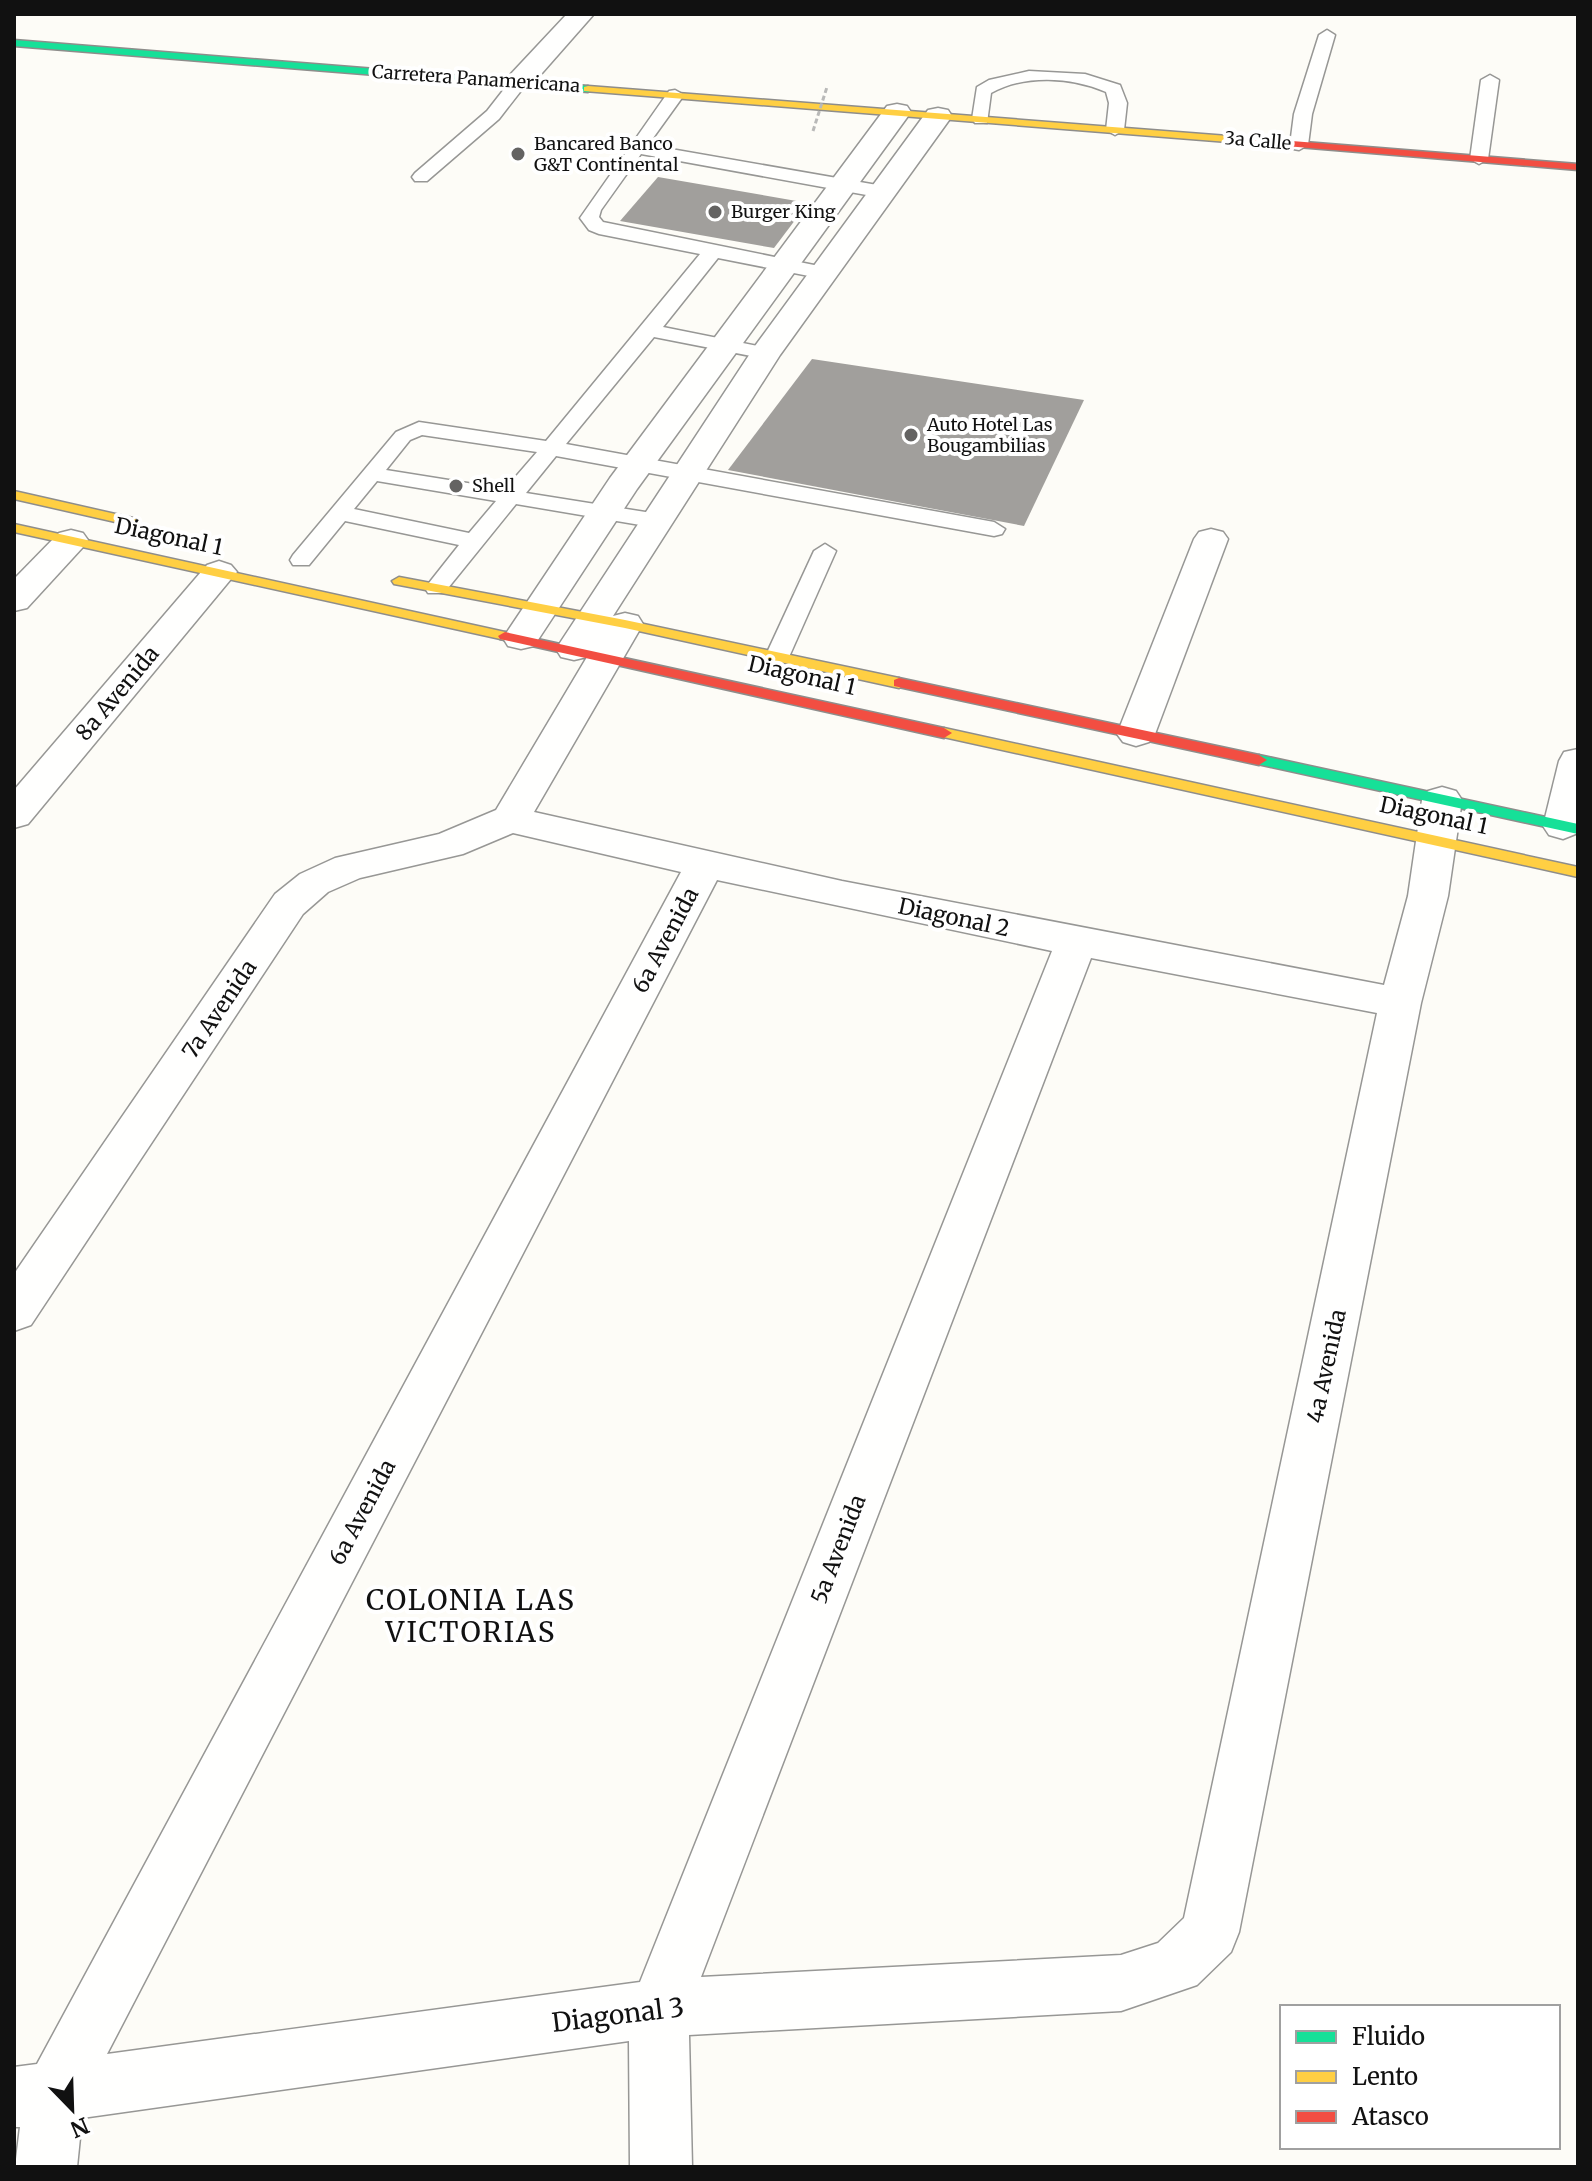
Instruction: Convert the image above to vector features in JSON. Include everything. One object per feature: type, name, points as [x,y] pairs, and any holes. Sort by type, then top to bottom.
[{"type":"main road","name":"Carretera Panamericana","points":[[14,43],[938,116]]},
{"type":"main road","name":"3a Calle","points":[[938,116],[1578,167]]},
{"type":"main road","name":"Diagonal 1","points":[[14,495],[150,526]]},
{"type":"main road","name":"Diagonal 1","points":[[14,528],[589,653],[1438,820],[1571,827]]},
{"type":"main road","name":"Diagonal 1","points":[[376,576],[609,621],[1136,734],[1438,820],[1578,872]]},
{"type":"street","points":[[518,83],[581,14]]},
{"type":"street","points":[[521,638],[602,513],[897,112]]},
{"type":"street","points":[[510,819],[589,653],[609,621],[658,521],[766,353],[938,116]]},
{"type":"street","points":[[816,224],[855,230]]},
{"type":"street","points":[[1136,734],[1211,539]]},
{"type":"street","points":[[14,600],[71,540]]},
{"type":"street","name":"8a Avenida","points":[[14,815],[219,572]]},
{"type":"street","points":[[1571,827],[1578,761]]},
{"type":"street","name":"Diagonal 2","points":[[510,819],[704,866],[1076,942],[1400,1003]]},
{"type":"street","name":"7a Avenida","points":[[14,1312],[289,904],[314,883],[349,867],[449,845],[510,819]]},
{"type":"street","name":"4a Avenida","points":[[1210,1932],[1400,1003],[1428,896],[1438,820]]},
{"type":"street","name":"6a Avenida","points":[[46,2167],[34,2095],[704,866]]},
{"type":"street","name":"5a Avenida","points":[[661,2167],[659,2008],[1076,942]]},
{"type":"street","name":"Diagonal 3","points":[[34,2095],[659,2008],[1121,1983],[1176,1965],[1210,1932]]},
{"type":"lane","points":[[1299,145],[1303,114],[1327,35]]},
{"type":"lane","points":[[981,119],[983,91],[1008,78],[1031,76],[1095,81],[1114,89],[1118,103],[1115,130]]},
{"type":"lane","points":[[1479,159],[1490,80]]},
{"type":"lane","points":[[421,177],[493,115],[518,83]]},
{"type":"lane","points":[[675,95],[589,218],[596,226],[606,230],[824,273]]},
{"type":"lane","points":[[636,148],[883,192]]},
{"type":"lane","points":[[436,588],[549,448],[575,423],[652,331],[713,251]]},
{"type":"lane","points":[[652,331],[766,353]]},
{"type":"lane","points":[[301,560],[403,436],[419,428],[639,462],[994,529]]},
{"type":"lane","points":[[372,474],[658,521]]},
{"type":"lane","points":[[340,513],[474,541]]},
{"type":"lane","points":[[777,657],[825,551]]},
{"type":"path","points":[[813,131],[827,87]]},
{"type":"building","name":"Burger King","points":[[658,177],[808,203],[774,248],[620,221]]},
{"type":"building","name":"Auto Hotel Las Bougambilias","points":[[812,359],[1084,400],[1024,526],[728,470]]},
{"type":"traffic: fast","points":[[14,43],[588,89]]},
{"type":"traffic: fast","points":[[1259,760],[1578,829]]},
{"type":"traffic: slow","points":[[588,89],[1228,139]]},
{"type":"traffic: slow","points":[[14,495],[133,522]]},
{"type":"traffic: slow","points":[[14,528],[505,636]]},
{"type":"traffic: slow","points":[[399,581],[625,624],[899,683]]},
{"type":"traffic: slow","points":[[944,733],[1578,872]]},
{"type":"traffic: jam","points":[[1228,139],[1578,167]]},
{"type":"traffic: jam","points":[[505,636],[944,733]]},
{"type":"traffic: jam","points":[[899,683],[1259,760]]},
{"type":"place","name":"Bancared Banco G&T Continental","points":[[518,154]]},
{"type":"place","name":"Burger King","points":[[715,212]]},
{"type":"place","name":"Auto Hotel Las Bougambilias","points":[[911,435]]},
{"type":"place","name":"Shell","points":[[456,486]]},
{"type":"district","name":"COLONIA LAS VICTORIAS","points":[[471,1616]]}]
